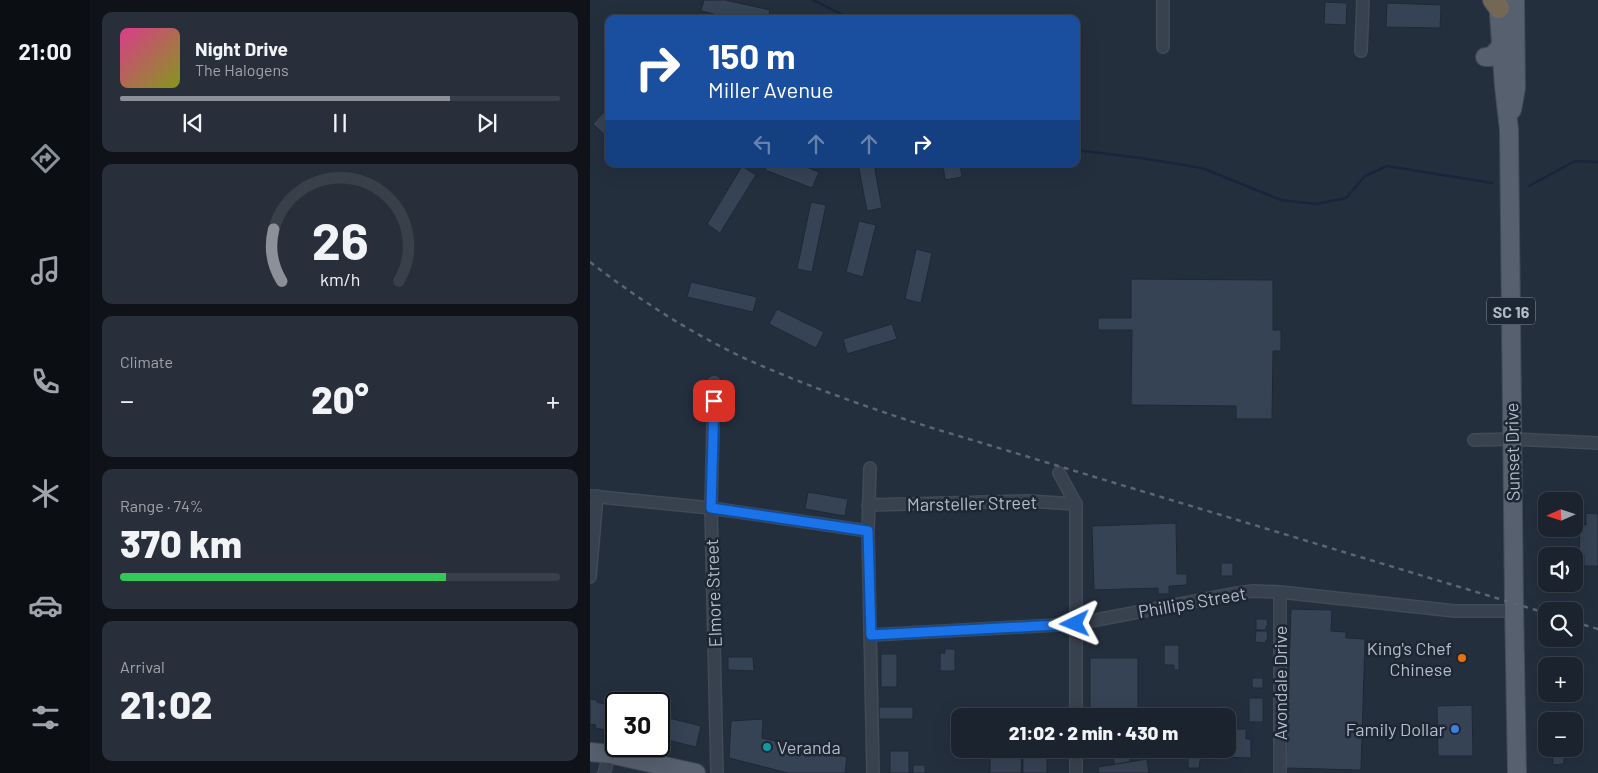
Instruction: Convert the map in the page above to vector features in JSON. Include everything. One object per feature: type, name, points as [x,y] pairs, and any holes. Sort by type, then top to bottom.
[{"type":"main road","name":"Sunset Drive","points":[[1501,2],[1501,46],[1509,130],[1517,773]]},
{"type":"main road","name":"Sunset Drive","points":[[1501,2],[1516,88],[1509,130]]},
{"type":"main road","points":[[1485,57],[1491,57],[1501,46]]},
{"type":"main road","points":[[596,751],[696,773]]},
{"type":"street","points":[[1163,0],[1163,47]]},
{"type":"street","points":[[1361,51],[1363,0]]},
{"type":"street","name":"Elmore Street","points":[[714,383],[711,508],[718,773]]},
{"type":"street","points":[[1474,440],[1598,443]]},
{"type":"street","points":[[870,468],[868,531],[873,773]]},
{"type":"street","points":[[1060,473],[1076,504],[1076,708]]},
{"type":"street","points":[[590,576],[594,496],[711,508],[868,531]]},
{"type":"street","name":"Marsteller Street","points":[[868,505],[1028,501],[1076,504]]},
{"type":"street","name":"Phillips Street","points":[[871,635],[1075,624],[1238,593],[1280,592],[1455,611],[1514,611]]},
{"type":"street","name":"Avondale Drive","points":[[1280,592],[1280,773]]},
{"type":"street","points":[[596,751],[604,773]]},
{"type":"street","points":[[1076,758],[1076,773]]},
{"type":"building","points":[[704,0],[725,0],[770,10],[769,15],[718,15],[701,11]]},
{"type":"building","points":[[1325,2],[1347,3],[1346,25],[1324,24]]},
{"type":"building","points":[[1387,3],[1441,5],[1440,28],[1386,27]]},
{"type":"building","points":[[605,110],[605,135],[593,124]]},
{"type":"building","points":[[741,167],[756,175],[720,233],[707,224]]},
{"type":"building","points":[[766,167],[806,167],[819,172],[812,188],[765,170]]},
{"type":"building","points":[[859,167],[875,167],[882,208],[867,211]]},
{"type":"building","points":[[943,167],[960,167],[962,177],[945,180]]},
{"type":"building","points":[[811,202],[826,205],[812,272],[797,269]]},
{"type":"building","points":[[859,221],[876,225],[863,277],[846,272]]},
{"type":"building","points":[[916,249],[932,253],[921,303],[905,299]]},
{"type":"building","points":[[1131,279],[1273,280],[1273,330],[1281,330],[1281,351],[1273,351],[1272,419],[1236,419],[1236,406],[1131,405],[1132,330],[1098,330],[1098,318],[1131,318]]},
{"type":"building","points":[[691,282],[757,297],[753,312],[687,297]]},
{"type":"building","points":[[777,309],[824,332],[816,348],[769,324]]},
{"type":"building","points":[[892,324],[897,339],[847,354],[843,339]]},
{"type":"building","points":[[808,492],[848,499],[845,516],[805,509]]},
{"type":"building","points":[[1586,513],[1598,514],[1598,566],[1584,566],[1583,547],[1579,547],[1580,538],[1583,537],[1583,525],[1586,525]]},
{"type":"building","points":[[1176,523],[1177,574],[1187,574],[1187,585],[1169,586],[1169,594],[1158,594],[1158,588],[1094,590],[1092,526]]},
{"type":"building","points":[[1221,563],[1233,563],[1233,576],[1221,576]]},
{"type":"building","points":[[1291,609],[1332,610],[1331,631],[1346,632],[1346,638],[1365,639],[1361,770],[1286,768]]},
{"type":"building","points":[[1256,619],[1267,619],[1268,626],[1266,626],[1266,630],[1256,630]]},
{"type":"building","points":[[1256,631],[1267,631],[1268,640],[1266,640],[1266,643],[1255,642]]},
{"type":"building","points":[[1164,645],[1179,645],[1179,670],[1174,670],[1174,665],[1164,665]]},
{"type":"building","points":[[945,649],[955,649],[955,671],[940,671],[940,653],[945,653]]},
{"type":"building","points":[[881,654],[897,654],[897,687],[881,687]]},
{"type":"building","points":[[728,657],[753,657],[754,671],[728,670]]},
{"type":"building","points":[[1090,658],[1138,658],[1138,708],[1090,708]]},
{"type":"building","points":[[1252,678],[1263,678],[1263,688],[1252,688]]},
{"type":"building","points":[[1249,698],[1263,698],[1263,722],[1249,722]]},
{"type":"building","points":[[590,699],[597,700],[597,702],[605,704],[605,730],[595,728],[596,725],[590,724]]},
{"type":"building","points":[[1472,705],[1473,756],[1438,756],[1437,706]]},
{"type":"building","points":[[1217,706],[1228,706],[1228,708],[1217,708]]},
{"type":"building","points":[[879,707],[913,707],[913,719],[879,719]]},
{"type":"building","points":[[670,718],[701,726],[696,747],[670,741]]},
{"type":"building","name":"Veranda","points":[[763,719],[762,738],[847,757],[845,773],[788,773],[729,758],[731,721]]},
{"type":"building","points":[[1236,729],[1246,729],[1246,739],[1251,739],[1251,758],[1236,758]]},
{"type":"building","points":[[890,751],[909,751],[909,773],[890,773]]},
{"type":"building","points":[[1552,757],[1564,757],[1564,764],[1553,765]]},
{"type":"building","points":[[990,758],[1022,758],[1021,773],[990,773]]},
{"type":"building","points":[[1023,758],[1047,758],[1047,773],[1023,773]]},
{"type":"building","points":[[1113,758],[1130,758],[1132,773],[1116,773]]},
{"type":"building","points":[[1188,758],[1201,758],[1199,768],[1188,768]]},
{"type":"building","points":[[1147,759],[1149,773],[1099,773],[1098,767]]},
{"type":"building","points":[[913,765],[925,765],[925,773],[913,773]]},
{"type":"waterway","points":[[813,0],[843,15]]},
{"type":"waterway","points":[[1080,150],[1202,168],[1281,200],[1316,204],[1346,198],[1365,176],[1387,166],[1492,183]]},
{"type":"waterway","points":[[1529,186],[1575,161],[1598,162]]},
{"type":"railway","points":[[590,262],[645,302],[703,337],[744,358],[835,395],[929,427],[1538,611]]},
{"type":"railway","points":[[1583,625],[1598,629]]},
{"type":"place","name":"King's Chef Chinese","points":[[1462,658]]},
{"type":"place","name":"Family Dollar","points":[[1455,729]]},
{"type":"place","name":"Veranda","points":[[767,747]]},
{"type":"route","points":[[714,401],[711,508],[868,531],[871,635],[1075,624]]}]
